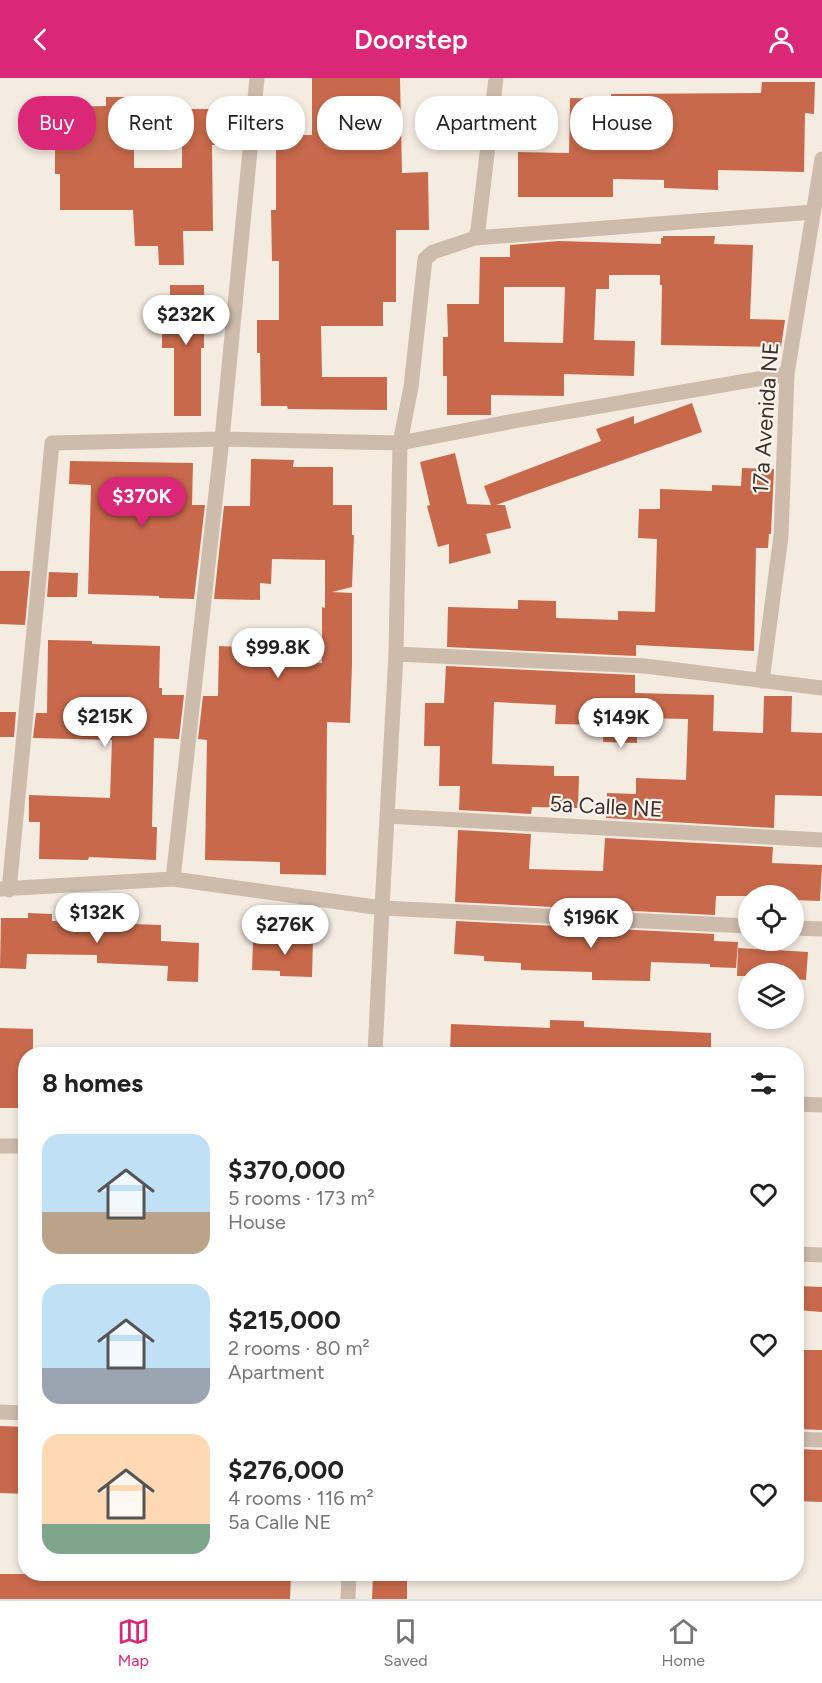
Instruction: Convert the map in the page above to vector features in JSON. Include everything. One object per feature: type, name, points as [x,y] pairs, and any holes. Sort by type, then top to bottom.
[{"type":"street","points":[[173,879],[222,439],[257,78]]},
{"type":"street","points":[[476,238],[496,78]]},
{"type":"street","name":"17a Avenida NE","points":[[762,681],[781,536],[787,374],[822,159]]},
{"type":"street","points":[[375,1047],[396,654],[400,443],[411,387],[425,259],[433,252],[476,238],[813,212]]},
{"type":"street","points":[[738,926],[382,908],[173,879],[4,890],[52,443],[222,439],[400,443],[787,374]]},
{"type":"street","points":[[396,654],[645,666],[822,688]]},
{"type":"street","name":"5a Calle NE","points":[[387,816],[822,840]]},
{"type":"street","points":[[804,928],[822,929]]},
{"type":"street","points":[[804,1104],[822,1105]]},
{"type":"street","points":[[0,1146],[18,1146]]},
{"type":"street","points":[[804,1254],[822,1255]]},
{"type":"street","points":[[0,1412],[18,1413]]},
{"type":"street","points":[[804,1439],[822,1440]]},
{"type":"street","points":[[348,1599],[349,1581]]},
{"type":"building","points":[[312,78],[400,78],[400,96],[317,96],[317,150],[402,150],[402,173],[428,172],[429,230],[396,230],[396,302],[383,302],[383,326],[321,326],[322,377],[387,377],[387,410],[288,409],[287,406],[261,406],[257,320],[279,320],[279,261],[272,261],[271,210],[276,210],[276,150],[305,150],[305,135],[312,135]]},
{"type":"building","points":[[762,82],[815,82],[814,114],[805,113],[804,172],[718,170],[718,190],[664,188],[664,180],[613,179],[613,197],[518,197],[518,152],[569,153],[570,98],[570,150],[673,150],[673,96],[611,96],[611,94],[761,93]]},
{"type":"building","points":[[106,97],[108,97],[108,150],[134,150],[134,168],[182,168],[182,150],[194,150],[194,109],[206,109],[206,150],[212,150],[213,231],[183,231],[184,265],[159,265],[158,246],[135,246],[133,210],[60,210],[60,174],[55,174],[55,150],[96,150],[96,106],[106,106]]},
{"type":"building","points":[[663,236],[715,236],[714,244],[753,245],[750,319],[785,320],[781,347],[661,345],[662,285],[660,285],[660,275],[609,275],[609,289],[596,289],[594,340],[635,341],[634,376],[564,374],[564,396],[491,395],[491,415],[447,415],[447,376],[443,376],[443,337],[448,337],[447,304],[479,304],[480,257],[510,257],[510,245],[559,241],[661,244],[661,238]],"holes":[[[504,287],[565,287],[563,343],[504,342]]]},
{"type":"building","points":[[170,285],[204,285],[201,416],[174,416],[174,348],[162,348],[162,317],[170,317]]},
{"type":"building","points":[[692,403],[702,432],[496,505],[505,505],[511,528],[486,534],[491,553],[449,564],[449,544],[438,547],[427,506],[430,505],[420,462],[455,453],[467,504],[491,505],[484,486],[601,441],[596,429],[634,416],[634,424]]},
{"type":"building","points":[[251,459],[294,460],[293,467],[333,467],[333,505],[352,505],[352,535],[354,535],[352,587],[332,592],[352,593],[352,664],[350,723],[327,722],[326,875],[280,874],[280,862],[205,860],[207,740],[198,739],[203,696],[218,696],[219,646],[260,648],[260,662],[322,663],[325,560],[272,559],[271,584],[260,583],[260,600],[214,599],[224,506],[250,506]]},
{"type":"building","points":[[70,461],[193,463],[192,505],[205,505],[194,599],[88,594],[91,485],[69,484]]},
{"type":"building","points":[[742,468],[774,469],[771,534],[769,534],[768,548],[756,548],[754,651],[636,645],[636,656],[447,647],[448,607],[518,609],[518,600],[556,601],[556,618],[618,620],[618,611],[655,612],[657,539],[638,538],[639,509],[660,509],[660,489],[712,491],[712,485],[741,486]]},
{"type":"building","points":[[0,571],[30,571],[25,625],[0,624]]},
{"type":"building","points":[[49,572],[78,573],[77,597],[47,597]]},
{"type":"building","points":[[48,640],[160,646],[159,688],[162,688],[162,695],[184,695],[179,739],[154,738],[152,827],[157,827],[156,860],[89,857],[88,860],[39,859],[40,822],[29,822],[29,795],[110,798],[112,740],[33,738],[36,713],[47,713]]},
{"type":"building","points":[[446,666],[635,675],[635,693],[714,695],[713,731],[763,733],[764,696],[792,696],[791,732],[822,733],[822,796],[775,795],[774,828],[606,818],[607,793],[636,794],[636,778],[686,780],[688,719],[637,718],[637,743],[603,742],[604,725],[555,724],[556,705],[494,702],[492,764],[554,766],[554,776],[579,776],[578,808],[532,807],[531,814],[459,810],[460,786],[439,786],[440,746],[424,746],[425,703],[444,703]]},
{"type":"building","points":[[0,712],[16,712],[14,737],[0,737]]},
{"type":"building","points":[[458,830],[531,834],[529,869],[603,871],[605,838],[773,847],[772,863],[822,865],[820,901],[804,900],[804,885],[738,885],[738,896],[716,896],[715,915],[455,902]]},
{"type":"building","points":[[28,913],[52,914],[52,921],[161,925],[161,941],[199,943],[198,982],[167,981],[168,966],[97,963],[97,955],[27,954],[26,969],[0,968],[1,918],[28,918]]},
{"type":"building","points":[[456,921],[714,934],[714,941],[738,942],[736,968],[710,967],[710,964],[651,962],[650,981],[592,980],[592,972],[521,970],[521,963],[484,961],[484,956],[454,954]]},
{"type":"building","points":[[281,936],[313,938],[312,977],[280,976],[280,971],[252,970],[253,941],[281,942]]},
{"type":"building","points":[[738,948],[738,951],[808,952],[806,980],[804,980],[804,963],[738,963],[737,976]]},
{"type":"building","points":[[550,1020],[584,1021],[584,1027],[711,1033],[711,1047],[450,1047],[451,1024],[550,1028]]},
{"type":"building","points":[[0,1028],[33,1029],[33,1047],[18,1047],[18,1108],[0,1108]]},
{"type":"building","points":[[804,1286],[822,1287],[822,1312],[804,1311]]},
{"type":"building","points":[[804,1350],[822,1350],[822,1430],[804,1429]]},
{"type":"building","points":[[0,1426],[18,1427],[18,1494],[0,1493]]},
{"type":"building","points":[[804,1449],[822,1450],[822,1502],[804,1501]]},
{"type":"building","points":[[0,1574],[18,1574],[18,1581],[291,1581],[290,1599],[0,1599]]},
{"type":"building","points":[[373,1581],[407,1581],[407,1599],[372,1599]]}]
